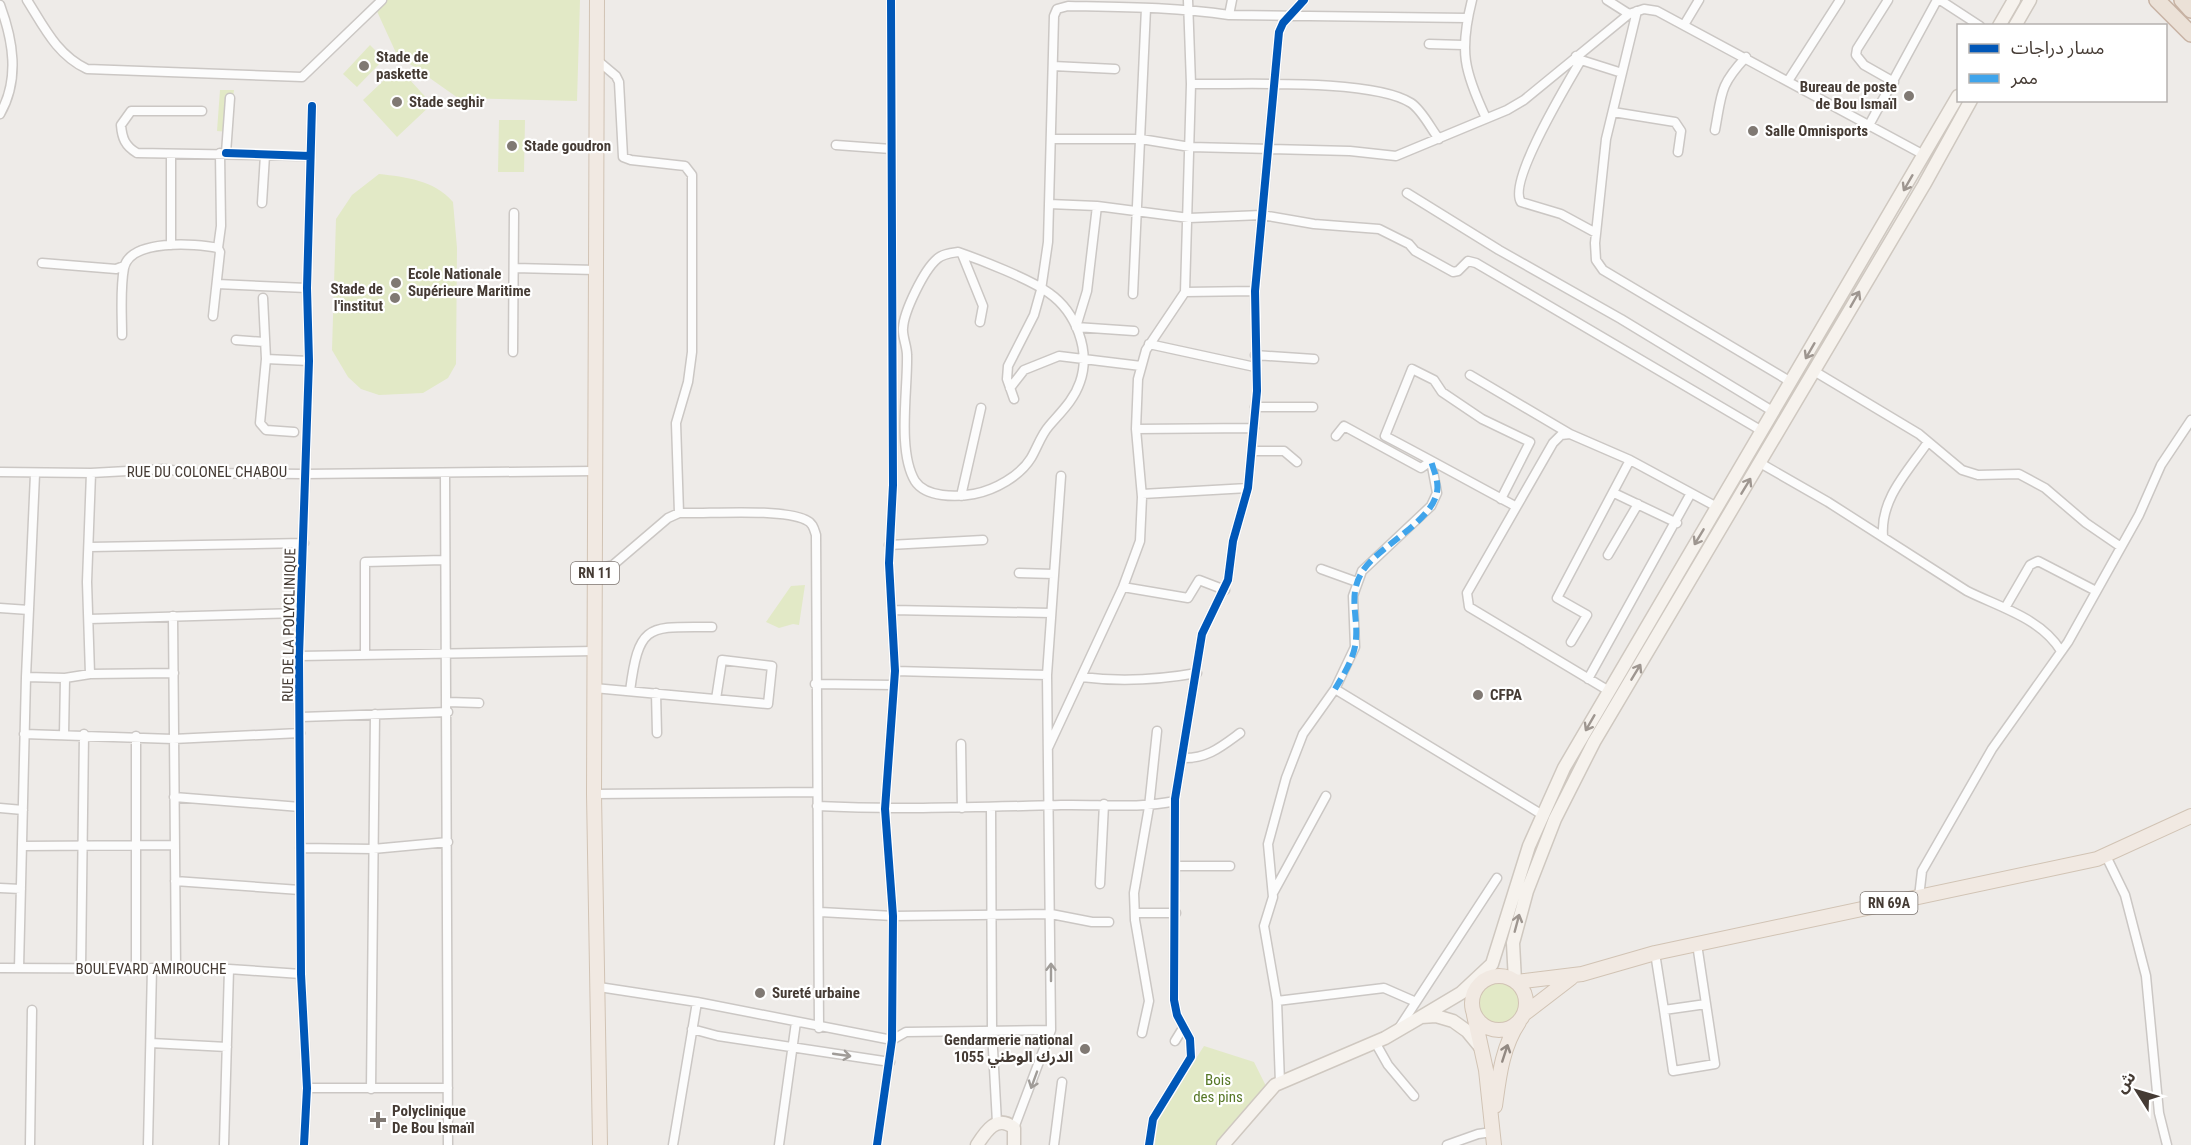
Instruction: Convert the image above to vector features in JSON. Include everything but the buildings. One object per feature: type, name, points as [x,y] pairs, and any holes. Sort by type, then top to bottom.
[{"type":"highway","points":[[2157,0],[2191,34]]},
{"type":"highway","points":[[2182,0],[2191,10]]},
{"type":"main road","name":"RN 11","points":[[597,0],[593,471],[594,794],[600,1145]]},
{"type":"main road","points":[[2000,24],[2014,0]]},
{"type":"main road","points":[[2016,24],[2030,0]]},
{"type":"main road","points":[[1493,1136],[1473,998],[1492,964],[1522,864],[1541,814],[1609,691],[1957,99]]},
{"type":"main road","points":[[1493,1136],[1499,1071],[1511,1035],[1522,1017],[1526,999],[1515,981],[1512,946],[1519,917],[1542,849],[1570,787],[1594,742],[1760,463],[1970,102]]},
{"type":"main road","name":"RN 69A","points":[[1522,1017],[1563,983],[1582,974],[1655,953],[2051,870],[2106,856],[2191,816]]},
{"type":"main road","points":[[1461,993],[1492,964]]},
{"type":"main road","name":"RN 69A","points":[[1515,981],[1582,974]]},
{"type":"main road","points":[[1223,1145],[1266,1092],[1280,1083],[1396,1032],[1461,993],[1493,977],[1515,981]]},
{"type":"main road","points":[[1409,1024],[1431,1015],[1442,1016],[1458,1024],[1481,1047]]},
{"type":"main road","points":[[1458,1024],[1478,1021],[1498,1030],[1514,1026],[1522,1017]]},
{"type":"main road","points":[[977,1145],[990,1126],[997,1123],[1008,1124],[1014,1128],[1014,1145]]},
{"type":"street","points":[[27,0],[57,48],[70,61],[87,69],[302,77],[382,0]]},
{"type":"street","points":[[877,1145],[892,1040],[892,916],[885,809],[895,671],[889,545],[893,485],[891,0]]},
{"type":"street","points":[[1229,15],[1232,0]]},
{"type":"street","points":[[1298,12],[1304,0]]},
{"type":"street","points":[[1472,0],[1463,45],[1470,82],[1486,118]]},
{"type":"street","points":[[1607,0],[1633,13]]},
{"type":"street","points":[[1684,25],[1699,0]]},
{"type":"street","points":[[1788,81],[1840,0]]},
{"type":"street","points":[[1888,0],[1857,49],[1856,55],[1864,65],[1894,82]]},
{"type":"street","points":[[1868,127],[1939,0],[1977,24]]},
{"type":"street","points":[[0,4],[7,23],[13,59],[9,92],[0,114]]},
{"type":"street","points":[[1048,748],[1123,587],[1140,541],[1142,494],[1136,429],[1138,379],[1149,345],[1185,292],[1189,218],[1191,84],[1189,4]]},
{"type":"street","points":[[1014,399],[1007,379],[1008,366],[1034,315],[1041,290],[1049,204],[1057,9],[1068,6],[1146,8],[1189,4],[1229,15],[1289,16],[1298,12],[1467,18]]},
{"type":"street","points":[[1133,294],[1139,213],[1146,8]]},
{"type":"street","points":[[1052,139],[1141,139],[1190,147],[1350,151],[1396,156],[1524,100],[1633,13],[1657,10],[1746,57],[1868,127],[1924,155]]},
{"type":"street","points":[[1633,13],[1623,73],[1606,139],[1596,234],[1596,260],[1603,270],[1791,382]]},
{"type":"street","points":[[1149,1145],[1153,1119],[1191,1057],[1190,1039],[1183,1028],[1174,1000],[1175,801],[1204,625],[1225,590],[1233,541],[1248,488],[1256,407],[1255,291],[1279,32],[1289,16]]},
{"type":"street","points":[[1430,44],[1463,45]]},
{"type":"street","points":[[1715,130],[1723,86],[1746,57]]},
{"type":"street","points":[[1579,58],[1623,73]]},
{"type":"street","points":[[1579,58],[1544,123],[1523,174],[1518,196],[1521,202],[1561,214],[1596,234]]},
{"type":"street","points":[[597,60],[616,76],[619,82],[623,157],[631,160],[685,166],[692,175],[692,352],[689,375],[676,423],[679,513]]},
{"type":"street","points":[[1053,66],[1115,69]]},
{"type":"street","points":[[1191,84],[1326,86],[1392,94],[1413,103],[1439,139]]},
{"type":"street","points":[[213,316],[220,252],[218,248],[221,226],[223,153],[230,98]]},
{"type":"street","name":"RUE DE LA POLYCLINIQUE","points":[[304,1145],[307,1088],[301,974],[299,656],[304,543],[303,474],[309,361],[307,288],[312,106]]},
{"type":"street","points":[[202,111],[136,110],[126,117],[121,125],[125,144],[132,151],[171,154],[310,156]]},
{"type":"street","points":[[1613,112],[1676,122],[1681,131],[1678,152]]},
{"type":"street","points":[[836,145],[891,149]]},
{"type":"street","points":[[171,154],[171,245]]},
{"type":"street","points":[[262,203],[265,155]]},
{"type":"street","points":[[1407,193],[1499,250],[1621,319],[1774,412]]},
{"type":"street","points":[[1049,204],[1097,206],[1189,218],[1262,215],[1314,224],[1379,229],[1409,244],[1414,251],[1453,272],[1458,271],[1468,261],[1476,262],[1762,431]]},
{"type":"street","points":[[1076,327],[1087,291],[1097,206]]},
{"type":"street","points":[[513,352],[514,213]]},
{"type":"street","points":[[42,263],[116,269],[124,266],[137,251],[154,246],[218,248]]},
{"type":"street","points":[[949,254],[962,254],[1050,294],[1065,310],[1076,327],[1084,360],[1080,383],[1067,408],[1048,427],[1027,464],[1016,475],[980,493],[962,496],[926,490],[916,483],[910,469],[905,431],[907,363],[902,328],[922,278],[937,258],[949,254]]},
{"type":"street","points":[[962,254],[983,306],[980,322]]},
{"type":"street","points":[[122,334],[124,266]]},
{"type":"street","points":[[514,268],[596,270]]},
{"type":"street","points":[[217,284],[307,288]]},
{"type":"street","points":[[1185,292],[1255,291]]},
{"type":"street","points":[[263,298],[266,359],[261,427],[294,432]]},
{"type":"street","points":[[1076,327],[1134,331]]},
{"type":"street","points":[[236,340],[264,342]]},
{"type":"street","points":[[1149,345],[1255,367]]},
{"type":"street","points":[[1255,355],[1314,359]]},
{"type":"street","points":[[1010,388],[1024,370],[1059,356],[1142,366]]},
{"type":"street","points":[[266,359],[309,361]]},
{"type":"street","points":[[893,364],[907,363]]},
{"type":"street","points":[[1501,499],[1530,442],[1482,419],[1442,392],[1434,380],[1412,369],[1385,436],[1501,499],[1515,506]]},
{"type":"street","points":[[1814,371],[1928,442],[1962,470],[1978,475],[2019,474],[2045,488],[2086,523],[2121,547]]},
{"type":"street","points":[[1470,375],[1570,434],[1630,460],[1717,507]]},
{"type":"street","points":[[1256,407],[1312,407]]},
{"type":"street","points":[[962,496],[981,408]]},
{"type":"street","points":[[1919,897],[1920,874],[1992,749],[2061,651],[2097,591],[2161,465],[2191,420]]},
{"type":"street","points":[[1336,436],[1344,426],[1421,468],[1431,461]]},
{"type":"street","points":[[1136,429],[1254,428]]},
{"type":"street","points":[[1570,434],[1561,435],[1553,443],[1515,506],[1467,593],[1469,607],[1609,691]]},
{"type":"street","points":[[1883,536],[1883,518],[1888,500],[1928,442]]},
{"type":"street","points":[[1252,451],[1284,451],[1297,462]]},
{"type":"street","points":[[1571,642],[1587,615],[1557,598],[1630,460]]},
{"type":"street","points":[[1272,895],[1268,844],[1286,778],[1303,734],[1335,689],[1355,647],[1353,596],[1357,582],[1370,561],[1396,541],[1431,506],[1437,493],[1431,461]]},
{"type":"street","points":[[1760,463],[1883,536],[1967,591],[2005,608],[2045,632],[2061,651]]},
{"type":"street","name":"RUE DU COLONEL CHABOU","points":[[0,472],[91,473],[164,469],[193,473],[303,474],[593,471]]},
{"type":"street","points":[[90,674],[87,582],[91,473]]},
{"type":"street","points":[[445,473],[444,560],[448,702],[448,1145]]},
{"type":"street","points":[[19,968],[24,734],[35,474]]},
{"type":"street","points":[[1014,1128],[1051,1030],[1047,675],[1061,476]]},
{"type":"street","points":[[1142,494],[1248,488]]},
{"type":"street","points":[[1614,493],[1677,523]]},
{"type":"street","points":[[1587,679],[1677,523],[1691,493]]},
{"type":"street","points":[[1608,555],[1638,504]]},
{"type":"street","points":[[595,569],[613,565],[668,518],[679,513],[779,515],[805,520],[812,525],[816,535],[815,684],[820,912],[819,1028]]},
{"type":"street","points":[[889,545],[983,540]]},
{"type":"street","points":[[90,547],[304,543]]},
{"type":"street","points":[[365,654],[365,562],[444,560]]},
{"type":"street","points":[[2005,608],[2029,567],[2038,561],[2097,591]]},
{"type":"street","points":[[1321,569],[1357,582]]},
{"type":"street","points":[[1019,573],[1054,574]]},
{"type":"street","points":[[1123,587],[1188,598],[1199,580],[1225,590]]},
{"type":"street","points":[[0,608],[29,610]]},
{"type":"street","points":[[892,610],[1051,613]]},
{"type":"street","points":[[89,619],[300,613]]},
{"type":"street","points":[[173,616],[176,969]]},
{"type":"street","points":[[630,691],[634,656],[640,641],[649,631],[665,627],[712,627]]},
{"type":"street","points":[[299,656],[594,651]]},
{"type":"street","points":[[594,688],[768,704],[772,666],[722,660],[716,699]]},
{"type":"street","points":[[895,671],[1047,675]]},
{"type":"street","points":[[27,677],[65,678],[90,674],[174,673]]},
{"type":"street","points":[[1081,677],[1140,680],[1197,673]]},
{"type":"street","points":[[64,735],[65,678]]},
{"type":"street","points":[[815,684],[894,685]]},
{"type":"street","points":[[1335,689],[1541,814]]},
{"type":"street","points":[[656,693],[657,733]]},
{"type":"street","points":[[448,702],[479,703]]},
{"type":"street","points":[[301,717],[448,712]]},
{"type":"street","points":[[371,1089],[375,714]]},
{"type":"street","points":[[1142,1033],[1149,1001],[1134,893],[1149,807],[1157,731]]},
{"type":"street","points":[[24,734],[136,735],[173,739],[300,733]]},
{"type":"street","points":[[81,968],[84,734]]},
{"type":"street","points":[[1182,758],[1197,759],[1208,755],[1240,734]]},
{"type":"street","points":[[136,735],[136,969]]},
{"type":"street","points":[[961,744],[962,808]]},
{"type":"street","points":[[594,794],[817,792]]},
{"type":"street","points":[[1280,1083],[1277,1001],[1263,926],[1272,895],[1326,796]]},
{"type":"street","points":[[174,797],[300,807]]},
{"type":"street","points":[[817,806],[885,809],[1104,804],[1149,807],[1175,801]]},
{"type":"street","points":[[1100,884],[1104,804]]},
{"type":"street","points":[[0,808],[23,810]]},
{"type":"street","points":[[991,808],[992,1031],[997,1123]]},
{"type":"street","points":[[300,848],[373,849],[448,842]]},
{"type":"street","points":[[22,846],[175,845]]},
{"type":"street","points":[[2106,856],[2130,910],[2145,976],[2159,1113],[2167,1145]]},
{"type":"street","points":[[1176,866],[1230,866]]},
{"type":"street","points":[[1396,1032],[1497,878]]},
{"type":"street","points":[[175,881],[300,890]]},
{"type":"street","points":[[0,888],[21,889]]},
{"type":"street","points":[[820,912],[892,916],[1051,914],[1092,922],[1109,922]]},
{"type":"street","points":[[1135,913],[1176,913]]},
{"type":"street","points":[[1655,953],[1673,1071],[1715,1064],[1696,944]]},
{"type":"street","name":"BOULEVARD AMIROUCHE","points":[[0,968],[229,969],[301,974]]},
{"type":"street","points":[[148,1145],[152,968]]},
{"type":"street","points":[[224,1145],[229,969]]},
{"type":"street","points":[[598,987],[697,1002],[819,1028],[892,1040],[906,1032],[1051,1030]]},
{"type":"street","points":[[1277,1001],[1384,988],[1416,1002]]},
{"type":"street","points":[[673,1145],[697,1002]]},
{"type":"street","points":[[1664,1010],[1706,1004]]},
{"type":"street","points":[[30,1145],[32,1010]]},
{"type":"street","points":[[779,1145],[796,1022]]},
{"type":"street","points":[[1175,1041],[1183,1028]]},
{"type":"street","points":[[692,1029],[793,1048],[890,1062]]},
{"type":"street","points":[[1375,1042],[1388,1065],[1414,1096]]},
{"type":"street","points":[[151,1043],[227,1047]]},
{"type":"street","points":[[1054,1145],[1062,1082]]},
{"type":"street","points":[[307,1088],[448,1088]]},
{"type":"street","points":[[1447,1145],[1478,1134],[1493,1136]]},
{"type":"green space","points":[[382,0],[580,0],[577,101],[458,98],[397,55],[375,7]]},
{"type":"green space","name":"Stade de paskette","points":[[370,45],[384,59],[357,87],[343,74]]},
{"type":"green space","name":"Stade seghir","points":[[398,67],[432,104],[397,137],[363,100]]},
{"type":"green space","points":[[220,90],[234,90],[228,132],[217,131]]},
{"type":"green space","name":"Stade goudron","points":[[499,120],[525,120],[524,172],[498,172]]},
{"type":"green space","name":"Stade de l'institut","points":[[379,174],[409,178],[428,184],[453,202],[457,248],[456,364],[448,378],[423,393],[379,395],[361,389],[348,377],[332,350],[336,219],[352,195]]},
{"type":"green space","points":[[805,585],[799,625],[793,624],[779,628],[766,622],[791,586]]},
{"type":"green space","points":[[1499,983],[1513,989],[1519,1003],[1513,1017],[1499,1023],[1485,1017],[1479,1003],[1485,989]]},
{"type":"green space","name":"Bois des pins","points":[[1204,1046],[1254,1062],[1266,1086],[1216,1145],[1155,1145],[1157,1119]]},
{"type":"marked path","points":[[1335,689],[1354,652],[1356,630],[1354,597],[1358,580],[1369,563],[1415,524],[1433,503],[1437,484],[1431,461]]},
{"type":"cycle path","points":[[877,1145],[892,1040],[893,916],[885,809],[895,671],[889,563],[893,485],[891,0]]},
{"type":"cycle path","points":[[1149,1145],[1153,1119],[1191,1057],[1190,1039],[1177,1015],[1174,1000],[1175,799],[1202,634],[1228,580],[1233,541],[1248,488],[1257,391],[1255,291],[1279,32],[1283,23],[1304,0]]},
{"type":"cycle path","points":[[304,1145],[307,1088],[301,974],[299,656],[309,361],[307,288],[312,106]]},
{"type":"cycle path","points":[[226,153],[310,156]]},
{"type":"place","name":"Stade de paskette","points":[[364,66]]},
{"type":"place","name":"Bureau de poste de Bou Ismaïl","points":[[1909,96]]},
{"type":"place","name":"Stade seghir","points":[[397,102]]},
{"type":"place","name":"Salle Omnisports","points":[[1753,131]]},
{"type":"place","name":"Stade goudron","points":[[512,146]]},
{"type":"place","name":"Ecole Nationale Supérieure Maritime","points":[[396,283]]},
{"type":"place","name":"Stade de l'institut","points":[[395,298]]},
{"type":"place","name":"CFPA","points":[[1478,695]]},
{"type":"place","name":"Sureté urbaine","points":[[760,993]]},
{"type":"place","name":"Gendarmerie national 1055 الدرك الوطني","points":[[1085,1049]]},
{"type":"place","name":"Polyclinique De Bou Ismaïl","points":[[378,1120]]}]
